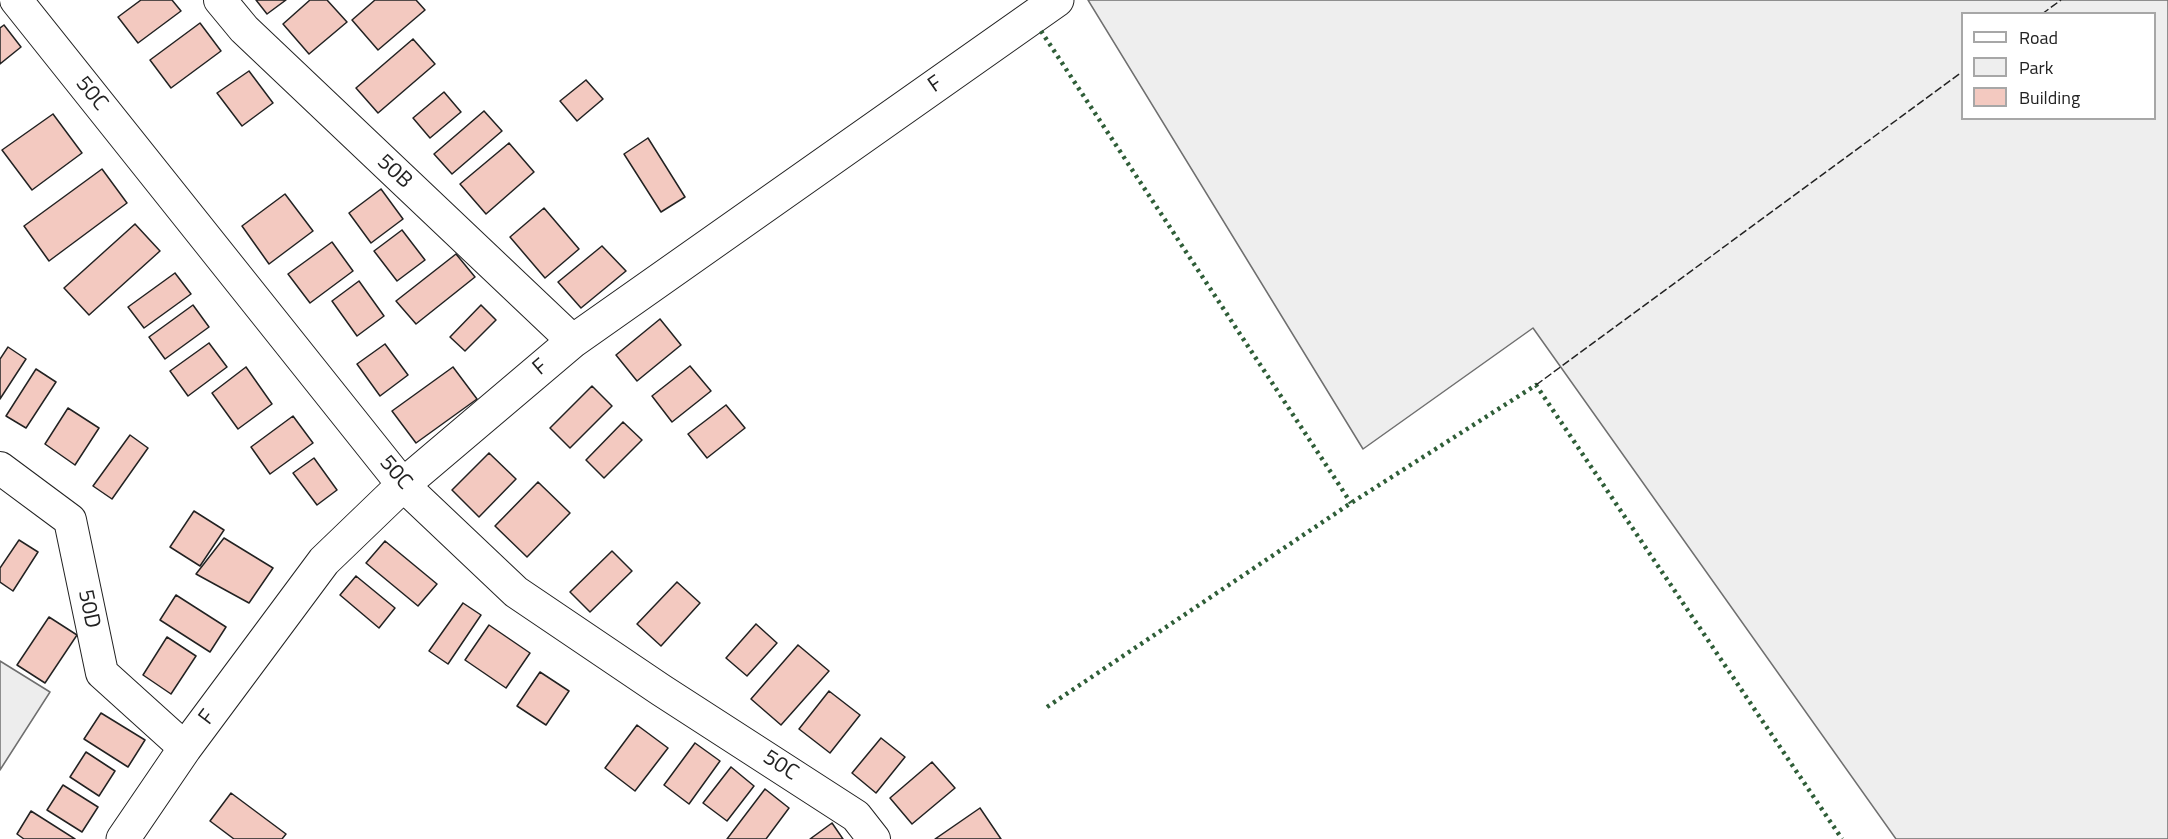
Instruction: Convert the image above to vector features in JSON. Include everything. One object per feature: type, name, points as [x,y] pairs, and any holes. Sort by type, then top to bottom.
[{"type":"street","name":"50C","points":[[16,0],[403,485],[516,592],[661,690],[856,816],[874,839]]},
{"type":"street","name":"50B","points":[[220,0],[244,29],[573,341]]},
{"type":"street","name":"F","points":[[123,839],[185,748],[324,561],[403,485],[573,341],[1057,0]]},
{"type":"street","name":"50D","points":[[0,468],[70,520],[102,672],[185,748]]},
{"type":"green space","points":[[1088,0],[2168,0],[2168,839],[1896,839],[1533,328],[1363,449]]},
{"type":"shaded area","points":[[0,661],[50,692],[0,770]]},
{"type":"building","points":[[141,0],[172,0],[181,11],[138,43],[118,17]]},
{"type":"building","points":[[256,0],[286,0],[267,14]]},
{"type":"building","points":[[310,0],[327,0],[347,22],[309,54],[283,24]]},
{"type":"building","points":[[375,0],[416,0],[425,10],[378,50],[352,20]]},
{"type":"building","points":[[200,23],[221,51],[171,88],[150,60]]},
{"type":"building","points":[[4,25],[21,47],[0,64],[0,28]]},
{"type":"building","points":[[413,39],[435,64],[378,113],[356,88]]},
{"type":"building","points":[[249,71],[273,103],[242,126],[217,93]]},
{"type":"building","points":[[586,80],[603,99],[577,121],[560,101]]},
{"type":"building","points":[[444,92],[461,112],[430,138],[413,118]]},
{"type":"building","points":[[484,111],[502,131],[452,174],[434,154]]},
{"type":"building","points":[[53,114],[82,153],[32,190],[2,150]]},
{"type":"building","points":[[648,138],[685,197],[661,212],[624,154]]},
{"type":"building","points":[[509,143],[534,172],[486,214],[460,184]]},
{"type":"building","points":[[102,169],[127,203],[49,261],[24,226]]},
{"type":"building","points":[[381,189],[403,219],[371,243],[349,213]]},
{"type":"building","points":[[285,194],[313,231],[269,264],[242,226]]},
{"type":"building","points":[[544,208],[579,249],[545,278],[510,237]]},
{"type":"building","points":[[135,224],[160,251],[89,315],[64,288]]},
{"type":"building","points":[[402,230],[425,260],[397,281],[374,251]]},
{"type":"building","points":[[332,242],[353,271],[310,303],[288,274]]},
{"type":"building","points":[[602,246],[626,271],[581,308],[558,282]]},
{"type":"building","points":[[456,254],[475,277],[416,324],[396,301]]},
{"type":"building","points":[[175,273],[191,294],[144,328],[128,307]]},
{"type":"building","points":[[359,281],[384,316],[357,336],[332,301]]},
{"type":"building","points":[[193,305],[209,327],[165,359],[149,337]]},
{"type":"building","points":[[481,305],[496,320],[465,351],[450,337]]},
{"type":"building","points":[[660,319],[681,345],[637,381],[616,355]]},
{"type":"building","points":[[209,343],[227,367],[188,396],[170,371]]},
{"type":"building","points":[[385,344],[408,375],[380,396],[357,364]]},
{"type":"building","points":[[8,347],[26,359],[0,399],[0,359]]},
{"type":"building","points":[[690,366],[711,391],[672,422],[652,396]]},
{"type":"building","points":[[246,367],[272,404],[238,429],[212,393]]},
{"type":"building","points":[[453,367],[477,399],[416,443],[392,411]]},
{"type":"building","points":[[36,369],[56,382],[26,428],[6,416]]},
{"type":"building","points":[[592,386],[612,406],[570,448],[550,428]]},
{"type":"building","points":[[726,405],[745,428],[707,458],[688,434]]},
{"type":"building","points":[[68,408],[99,428],[75,465],[45,444]]},
{"type":"building","points":[[293,416],[313,443],[270,474],[251,447]]},
{"type":"building","points":[[623,422],[642,440],[604,478],[586,460]]},
{"type":"building","points":[[130,435],[148,448],[112,499],[93,486]]},
{"type":"building","points":[[489,453],[516,479],[479,517],[452,490]]},
{"type":"building","points":[[314,458],[337,490],[317,505],[293,473]]},
{"type":"building","points":[[538,482],[570,513],[527,557],[495,526]]},
{"type":"building","points":[[194,511],[224,530],[200,566],[170,547]]},
{"type":"building","points":[[224,538],[273,568],[249,603],[196,574]]},
{"type":"building","points":[[19,540],[38,552],[13,591],[0,582],[0,568]]},
{"type":"building","points":[[385,541],[437,584],[418,606],[366,563]]},
{"type":"building","points":[[612,551],[632,571],[590,612],[570,592]]},
{"type":"building","points":[[356,576],[395,608],[379,628],[340,595]]},
{"type":"building","points":[[677,582],[700,603],[661,646],[637,624]]},
{"type":"building","points":[[176,595],[226,627],[210,652],[160,620]]},
{"type":"building","points":[[463,603],[481,615],[448,664],[429,651]]},
{"type":"building","points":[[49,617],[77,635],[45,683],[17,665]]},
{"type":"building","points":[[756,624],[777,643],[747,676],[726,658]]},
{"type":"building","points":[[489,625],[530,653],[506,688],[465,660]]},
{"type":"building","points":[[167,637],[196,656],[171,694],[143,675]]},
{"type":"building","points":[[798,645],[829,671],[781,725],[751,699]]},
{"type":"building","points":[[540,672],[569,691],[546,725],[517,706]]},
{"type":"building","points":[[829,691],[860,715],[830,753],[799,729]]},
{"type":"building","points":[[101,713],[145,740],[128,767],[84,739]]},
{"type":"building","points":[[637,725],[668,748],[635,791],[605,768]]},
{"type":"building","points":[[881,738],[905,757],[876,793],[852,773]]},
{"type":"building","points":[[695,743],[720,761],[689,804],[664,785]]},
{"type":"building","points":[[86,752],[115,771],[99,796],[70,777]]},
{"type":"building","points":[[932,762],[955,788],[912,824],[890,798]]},
{"type":"building","points":[[731,767],[754,786],[727,821],[703,803]]},
{"type":"building","points":[[63,785],[98,807],[82,832],[47,810]]},
{"type":"building","points":[[765,789],[789,808],[766,839],[727,839]]},
{"type":"building","points":[[231,793],[286,834],[282,839],[234,839],[210,821]]},
{"type":"building","points":[[980,808],[1001,839],[935,839]]},
{"type":"building","points":[[31,811],[75,839],[24,839],[17,834]]},
{"type":"building","points":[[832,823],[843,839],[810,839]]},
{"type":"hedge","points":[[1041,31],[1351,503]]},
{"type":"hedge","points":[[1047,707],[1351,503],[1536,385],[1842,839]]},
{"type":"fence","points":[[2045,12],[2061,0]]},
{"type":"fence","points":[[1536,385],[1961,73]]}]
